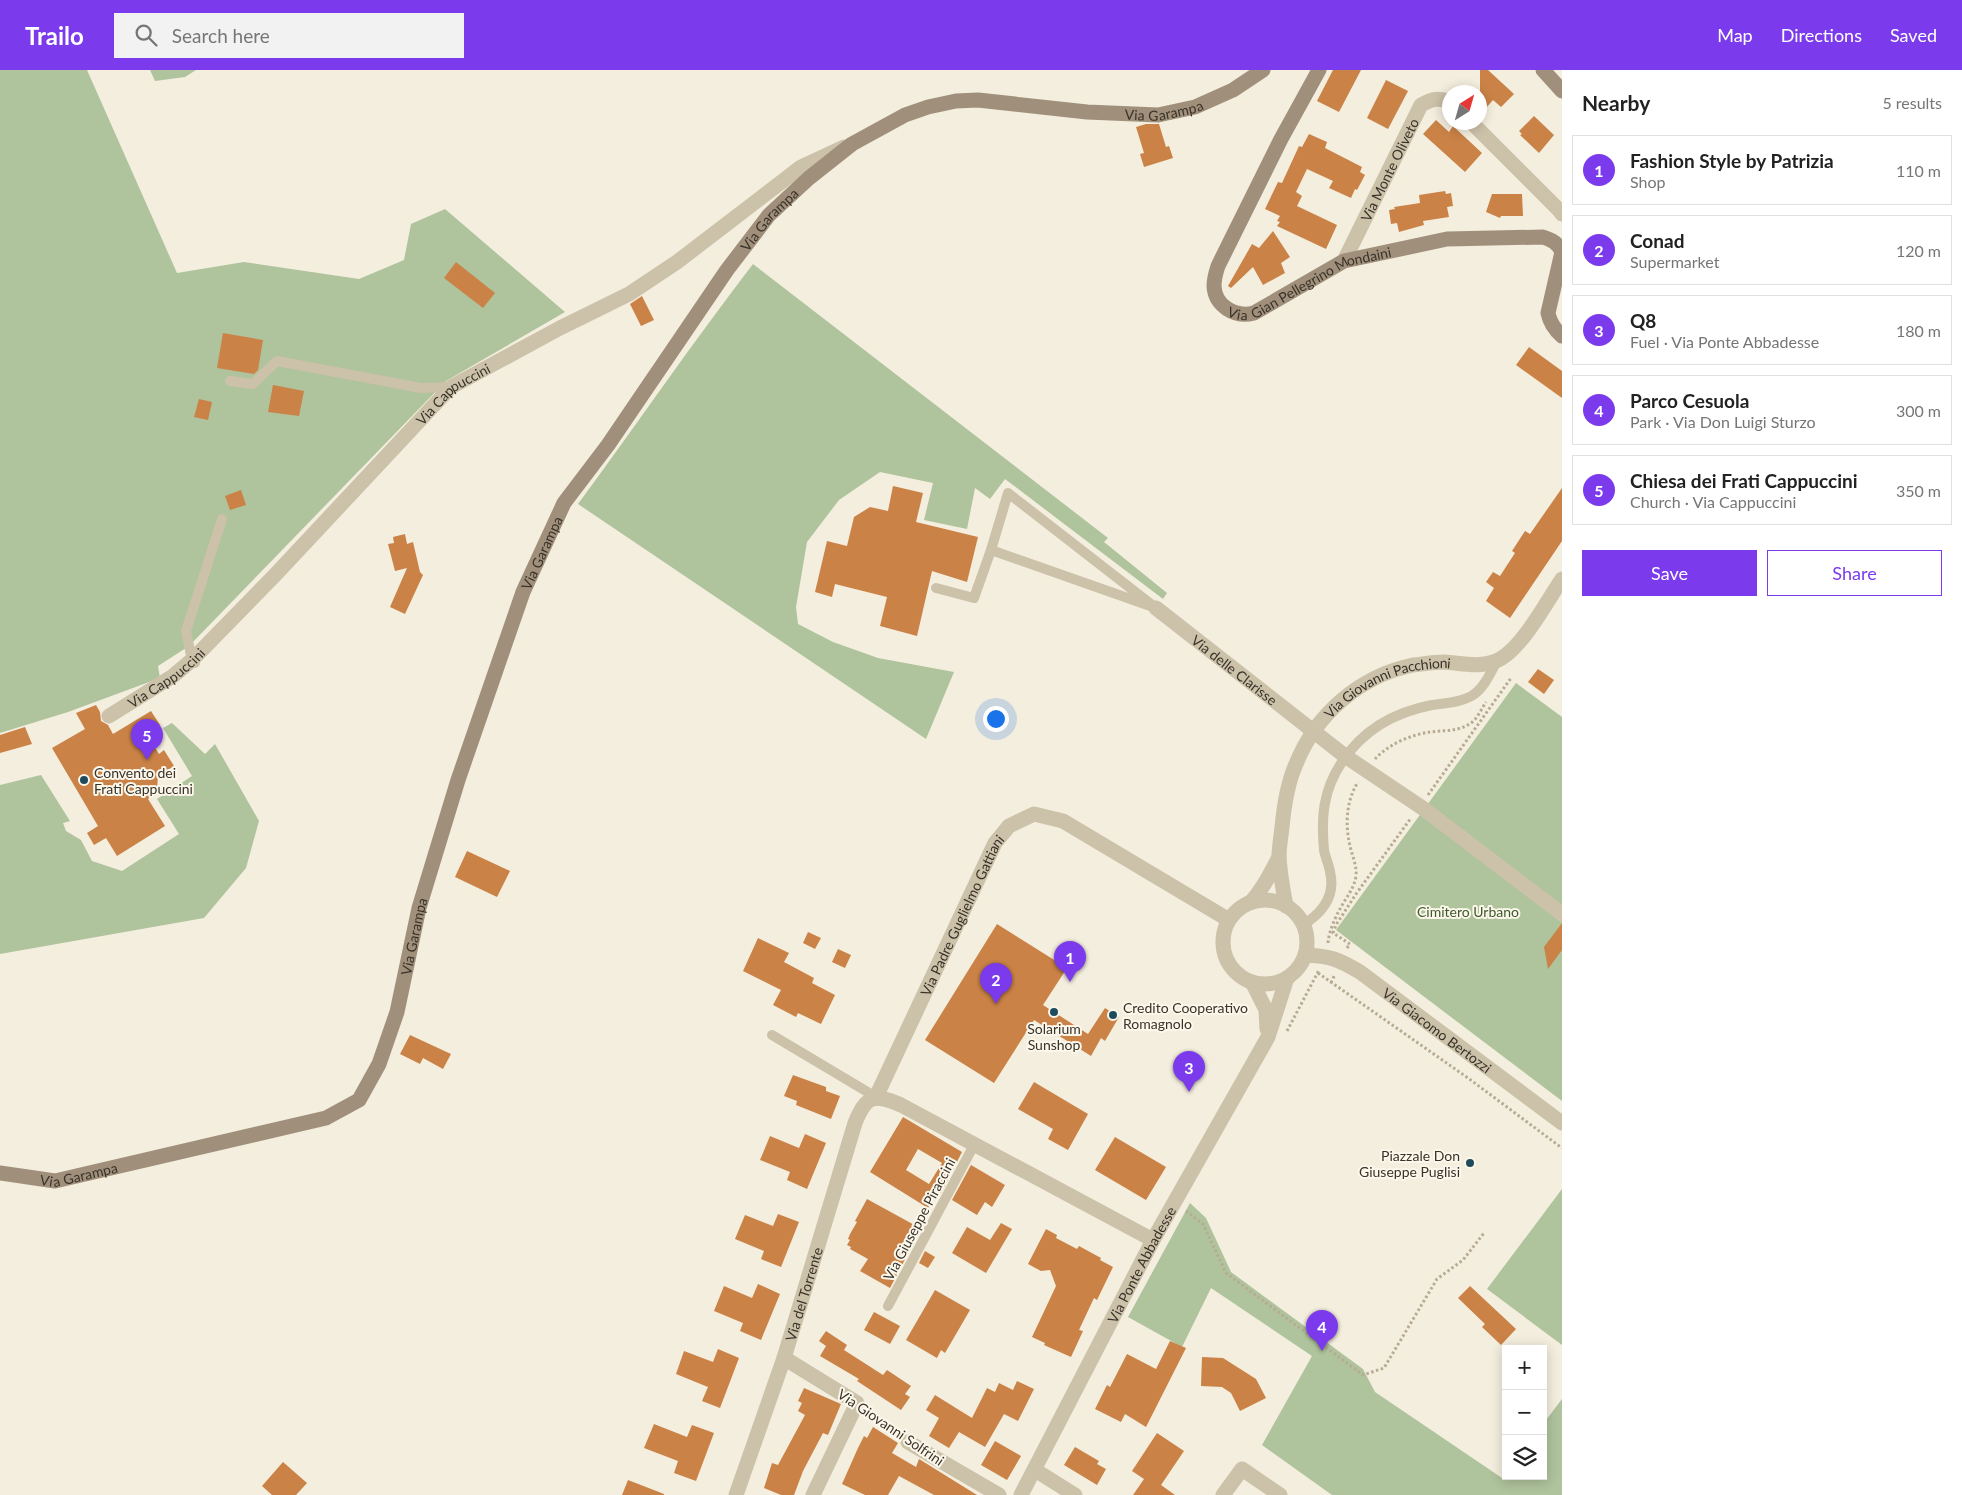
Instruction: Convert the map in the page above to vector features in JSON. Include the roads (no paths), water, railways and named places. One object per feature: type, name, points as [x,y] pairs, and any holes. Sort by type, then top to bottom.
[{"type":"street","name":"Via Garampa","points":[[0,1173],[55,1181],[326,1118],[359,1100],[379,1064],[397,1012],[419,908],[461,771],[523,592],[564,503],[608,446],[727,270],[769,215],[809,178],[852,144],[905,115],[928,107],[956,101],[978,100],[1087,112],[1158,115],[1195,107],[1233,90],[1263,70]]},
{"type":"street","name":"Via Gian Pellegrino Mondaini","points":[[1319,70],[1281,139],[1218,266],[1214,287],[1226,309],[1235,314],[1248,315],[1254,313],[1344,261],[1447,239],[1543,237],[1552,240],[1559,246],[1562,252],[1548,312],[1549,321],[1562,336]]},
{"type":"street","points":[[1543,70],[1562,91]]},
{"type":"street","name":"Via Monte Oliveto","points":[[1344,261],[1421,105],[1433,98],[1442,99]]},
{"type":"street","points":[[1479,130],[1562,214]]},
{"type":"street","name":"Via Cappuccini","points":[[109,716],[194,662],[451,387],[560,328],[629,294],[677,262],[801,167],[852,144]]},
{"type":"street","points":[[1497,661],[1510,652],[1519,642],[1562,579]]},
{"type":"street","name":"Via delle Clarisse","points":[[1156,608],[1345,756],[1422,808],[1562,914]]},
{"type":"street","name":"Via Giovanni Pacchioni","points":[[1279,855],[1288,786],[1296,763],[1314,731],[1338,703],[1368,682],[1387,673],[1413,666],[1442,662],[1478,665],[1497,661]]},
{"type":"street","name":"Via Padre Guglielmo Gattiani","points":[[876,1097],[995,843],[1009,826],[1034,814],[1062,821],[1229,920]]},
{"type":"street","points":[[1250,903],[1262,900],[1275,901],[1286,906],[1296,914],[1303,925],[1306,945],[1305,955],[1295,971],[1287,978],[1264,984],[1252,982],[1240,976],[1226,956],[1223,944],[1224,931],[1229,920],[1238,910],[1250,903],[1260,893],[1279,855]]},
{"type":"street","points":[[1279,855],[1281,882],[1286,906]]},
{"type":"street","name":"Via Giacomo Bertozzi","points":[[1305,955],[1327,956],[1341,960],[1375,983],[1562,1123]]},
{"type":"street","name":"Via Ponte Abbadesse","points":[[1021,1495],[1153,1240],[1268,1036],[1287,978]]},
{"type":"street","points":[[1252,982],[1266,1010],[1268,1036]]},
{"type":"street","points":[[876,1097],[901,1105],[1153,1240]]},
{"type":"street","name":"Via del Torrente","points":[[736,1495],[784,1358],[855,1123],[862,1106],[868,1100],[876,1097]]},
{"type":"street","name":"Via Giovanni Solfrini","points":[[784,1358],[857,1403],[813,1495]]},
{"type":"street","name":"Via Giovanni Solfrini","points":[[908,1442],[999,1495]]},
{"type":"street","points":[[1223,1495],[1242,1469],[1280,1495]]},
{"type":"street","points":[[1035,1470],[1075,1495]]},
{"type":"lane","points":[[230,381],[253,384],[278,361],[421,388],[451,387]]},
{"type":"lane","points":[[936,588],[974,598],[1008,494],[1156,608]]},
{"type":"lane","points":[[194,662],[186,632],[222,519]]},
{"type":"lane","points":[[991,550],[1156,608]]},
{"type":"lane","points":[[1303,925],[1324,907],[1329,897],[1331,873],[1324,853],[1323,808],[1330,784],[1352,746],[1368,732],[1399,715],[1420,707],[1472,696],[1491,673],[1497,661]]},
{"type":"lane","points":[[772,1035],[876,1097]]},
{"type":"lane","name":"Via Giuseppe Piraccini","points":[[888,1306],[974,1145]]},
{"type":"place","name":"Chiesa dei Frati Cappuccini","points":[[147,760]]},
{"type":"place","name":"Convento dei Frati Cappuccini","points":[[84,780]]},
{"type":"place","name":"Fashion Style by Patrizia","points":[[1070,982]]},
{"type":"place","name":"Conad","points":[[996,1004]]},
{"type":"place","name":"Solarium Sunshop","points":[[1054,1012]]},
{"type":"place","name":"Credito Cooperativo Romagnolo","points":[[1113,1015]]},
{"type":"place","name":"Q8","points":[[1189,1092]]},
{"type":"place","name":"Piazzale Don Giuseppe Puglisi","points":[[1470,1163]]},
{"type":"place","name":"Parco Cesuola","points":[[1322,1351]]},
{"type":"park label","name":"Cimitero Urbano","points":[[1468,911]]}]
